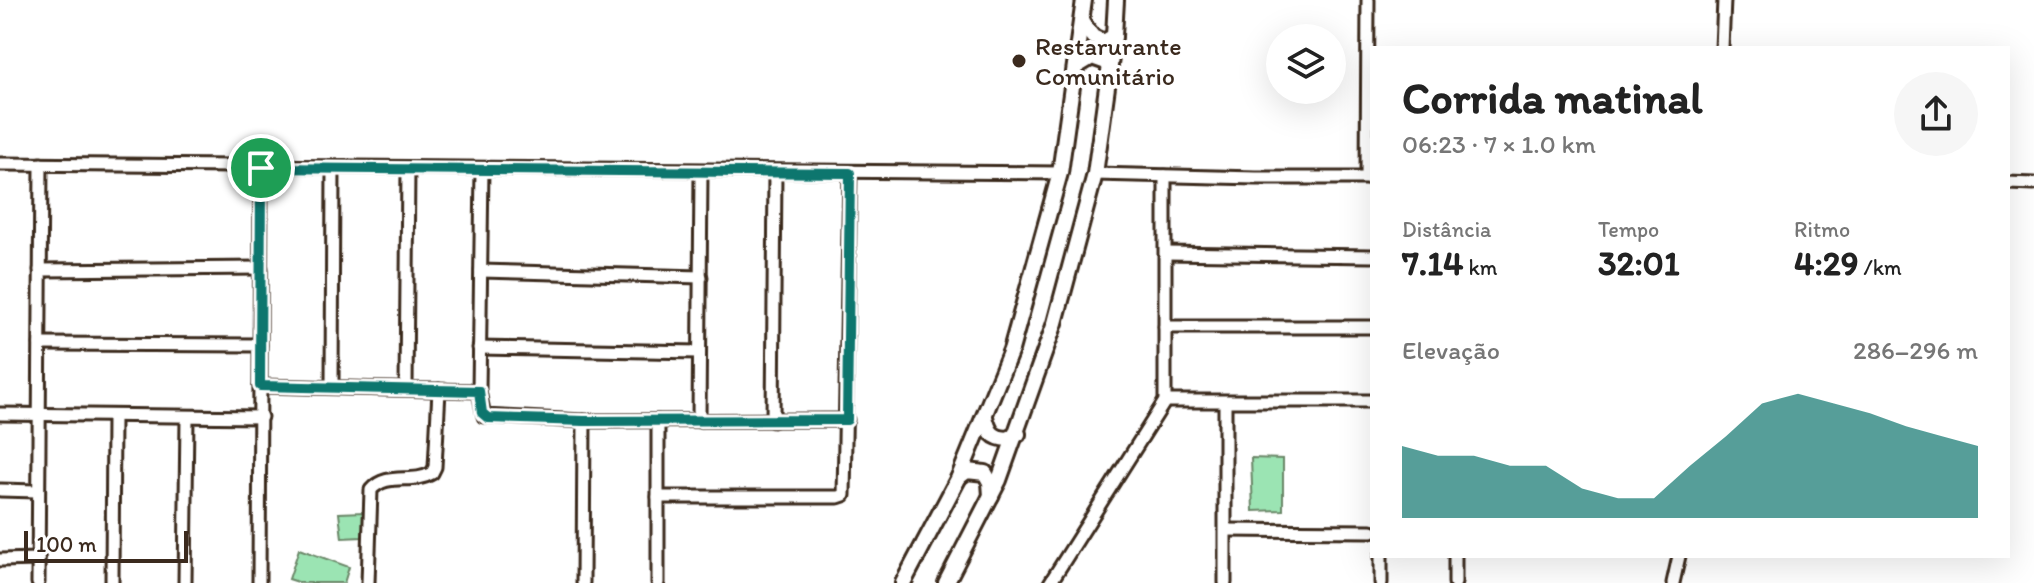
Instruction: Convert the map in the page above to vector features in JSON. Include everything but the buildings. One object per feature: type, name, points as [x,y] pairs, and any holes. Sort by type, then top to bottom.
[{"type":"main road","points":[[903,583],[959,477],[1011,350],[1060,173],[1084,0]]},
{"type":"main road","points":[[946,583],[991,497],[1018,434],[1055,323],[1095,174],[1116,0]]},
{"type":"main road","points":[[1082,23],[1096,39],[1104,42],[1114,36]]},
{"type":"main road","points":[[1077,66],[1092,57],[1106,62],[1110,67]]},
{"type":"main road","points":[[985,417],[994,436],[1008,439],[1018,434]]},
{"type":"main road","points":[[959,477],[967,471],[985,473],[990,482],[991,497]]},
{"type":"street","points":[[1095,174],[1370,178],[1368,0]]},
{"type":"street","points":[[1722,46],[1724,0]]},
{"type":"street","points":[[0,164],[1060,173]]},
{"type":"street","points":[[38,583],[41,164]]},
{"type":"street","points":[[259,583],[261,168]]},
{"type":"street","points":[[332,387],[333,168]]},
{"type":"street","points":[[406,388],[408,169]]},
{"type":"street","points":[[482,169],[479,391],[482,413],[488,418],[584,421],[847,420]]},
{"type":"street","points":[[699,421],[701,172]]},
{"type":"street","points":[[773,421],[775,172]]},
{"type":"street","points":[[658,497],[842,497],[846,490],[850,173]]},
{"type":"street","points":[[1050,583],[1165,401],[1165,176]]},
{"type":"street","points":[[2010,183],[2034,184]]},
{"type":"street","points":[[1166,253],[1370,256]]},
{"type":"street","points":[[40,270],[261,268]]},
{"type":"street","points":[[481,271],[701,277]]},
{"type":"street","points":[[1165,327],[1370,327]]},
{"type":"street","points":[[40,344],[260,345]]},
{"type":"street","points":[[479,348],[699,352]]},
{"type":"street","points":[[260,386],[479,391]]},
{"type":"street","points":[[368,583],[371,490],[386,479],[419,479],[432,473],[435,467],[439,390]]},
{"type":"street","points":[[1165,401],[1370,401]]},
{"type":"street","points":[[1225,402],[1225,583]]},
{"type":"street","points":[[0,414],[261,417]]},
{"type":"street","points":[[112,583],[113,416]]},
{"type":"street","points":[[185,583],[187,418]]},
{"type":"street","points":[[583,583],[584,421]]},
{"type":"street","points":[[658,421],[658,583]]},
{"type":"street","points":[[0,490],[37,491]]},
{"type":"street","points":[[1226,530],[1370,531]]},
{"type":"street","points":[[1381,558],[1381,583]]},
{"type":"street","points":[[1455,558],[1455,583]]},
{"type":"street","points":[[1673,583],[1679,558]]},
{"type":"street","points":[[0,560],[38,559]]},
{"type":"green space","points":[[1251,458],[1283,459],[1283,510],[1253,511]]},
{"type":"green space","points":[[364,512],[363,537],[342,538],[339,513]]},
{"type":"green space","points":[[299,549],[349,567],[344,583],[301,583],[289,579]]},
{"type":"place","name":"Restarurante Comunitário","points":[[1019,61]]},
{"type":"route","points":[[261,168],[850,173],[847,420],[584,421],[488,418],[482,413],[479,391],[260,386],[261,168]]}]
